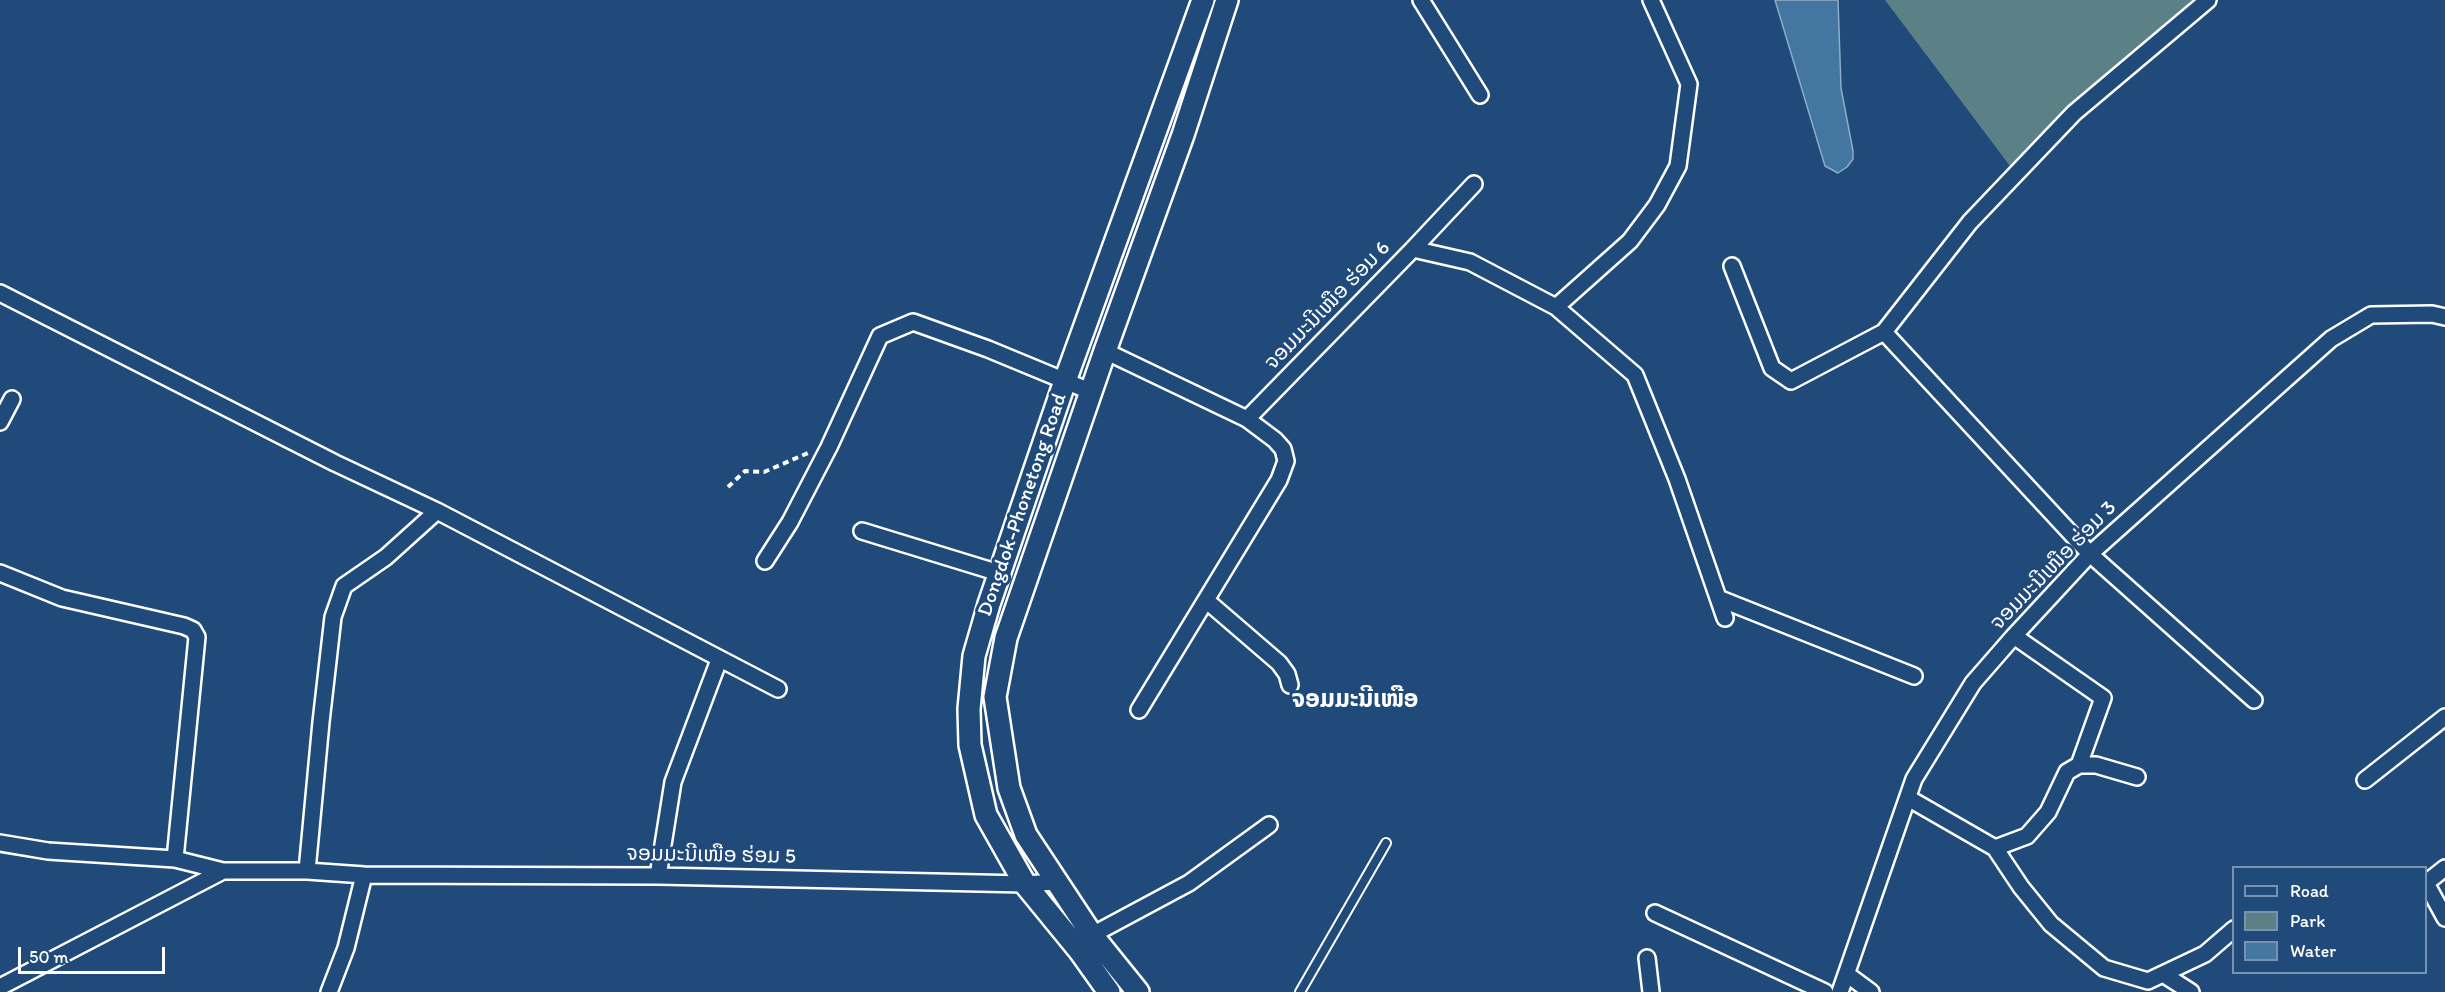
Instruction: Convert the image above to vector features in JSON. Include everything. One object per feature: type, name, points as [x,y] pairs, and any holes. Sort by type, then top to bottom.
[{"type":"main road","name":"Dongdok-Phonetong Road","points":[[1109,992],[1079,950],[1025,884],[986,816],[970,745],[969,710],[974,656],[999,573],[1065,381],[1203,0]]},
{"type":"main road","name":"Dongdok-Phonetong Road","points":[[1138,992],[1092,935],[1026,835],[1009,788],[995,697],[1006,638],[1105,351],[1184,135],[1227,0]]},
{"type":"street","points":[[1421,0],[1480,95]]},
{"type":"street","points":[[1556,307],[1630,241],[1657,205],[1678,166],[1689,84],[1651,0]]},
{"type":"street","points":[[1732,266],[1772,368],[1791,381],[1884,332],[1970,222],[2074,113],[2208,0]]},
{"type":"street","points":[[1413,249],[1474,184]]},
{"type":"street","name":"ຈອມມະນີເໜືອ ຮ່ອມ 6","points":[[1247,419],[1413,249],[1470,262],[1556,307],[1635,375],[1677,479],[1725,618]]},
{"type":"street","points":[[0,293],[335,463],[437,511],[778,689]]},
{"type":"street","name":"ຈອມມະນີເໜືອ ຮ່ອມ 3","points":[[1840,992],[1848,975],[1914,779],[1973,683],[2014,636],[2090,554],[2331,339],[2371,315],[2421,314],[2445,317]]},
{"type":"street","points":[[765,561],[790,522],[829,447],[880,336],[913,322],[988,349],[1092,392]]},
{"type":"street","points":[[1884,332],[2090,554],[2254,700]]},
{"type":"street","points":[[1105,351],[1247,419],[1275,440],[1282,449],[1286,461],[1279,480],[1208,601],[1139,710]]},
{"type":"street","points":[[0,422],[12,399]]},
{"type":"street","points":[[307,871],[333,617],[344,586],[386,557],[437,511]]},
{"type":"street","points":[[861,531],[999,573]]},
{"type":"street","points":[[0,573],[62,598],[193,630],[197,637],[175,859]]},
{"type":"street","points":[[1718,598],[1914,676]]},
{"type":"street","points":[[1208,601],[1279,663],[1287,674],[1290,685]]},
{"type":"street","points":[[2014,636],[2103,699],[2079,765]]},
{"type":"street","points":[[658,876],[673,782],[719,660]]},
{"type":"street","points":[[2365,780],[2445,717]]},
{"type":"street","points":[[1995,848],[2027,836],[2048,812],[2067,772],[2079,765],[2096,765],[2137,777]]},
{"type":"street","points":[[1908,798],[1995,848],[2021,887],[2051,924],[2104,968],[2148,981],[2205,954],[2232,931]]},
{"type":"street","points":[[1092,935],[1189,883],[1269,825]]},
{"type":"street","points":[[0,843],[48,851],[175,859],[223,871]]},
{"type":"street","points":[[2427,882],[2445,868]]},
{"type":"street","points":[[0,987],[223,871]]},
{"type":"street","name":"ຈອມມະນີເໜືອ ຮ່ອມ 5","points":[[223,871],[307,871],[364,875],[658,876],[1025,884],[1056,882]]},
{"type":"street","points":[[329,992],[346,948],[364,875]]},
{"type":"street","points":[[2427,885],[2445,918]]},
{"type":"street","points":[[1655,913],[1825,992]]},
{"type":"street","points":[[1647,958],[1652,992]]},
{"type":"street","points":[[2163,974],[2192,992]]},
{"type":"street","points":[[1848,975],[1871,992]]},
{"type":"lane","points":[[1300,992],[1386,843]]},
{"type":"path","points":[[728,487],[745,471],[764,472],[800,455],[829,447]]},
{"type":"green space","points":[[1885,0],[2208,0],[2016,174]]},
{"type":"water","points":[[1775,0],[1838,0],[1841,88],[1853,159],[1838,173],[1825,166]]},
{"type":"district","name":"ຈອມມະນີເໜືອ","points":[[1355,701]]}]
